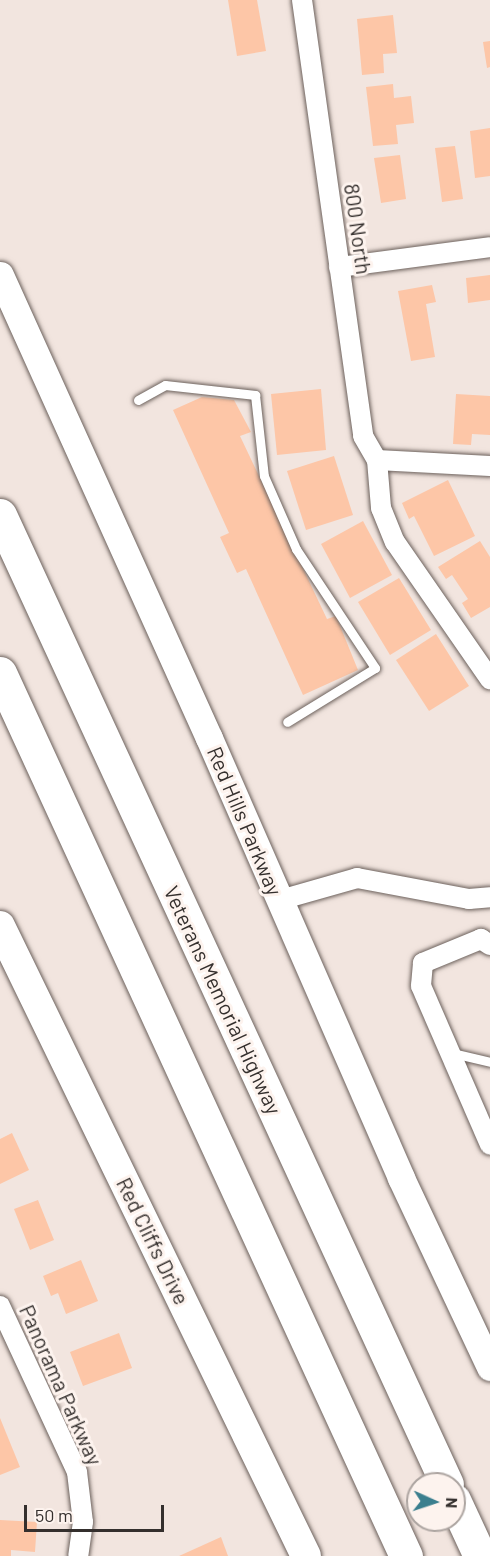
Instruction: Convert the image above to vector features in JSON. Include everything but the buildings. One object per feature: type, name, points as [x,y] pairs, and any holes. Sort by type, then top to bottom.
[{"type":"highway","name":"Veterans Memorial Highway","points":[[0,515],[441,1472]]},
{"type":"highway","points":[[0,673],[406,1556]]},
{"type":"highway","points":[[466,1526],[480,1556]]},
{"type":"main road","name":"Red Hills Parkway","points":[[0,275],[101,496],[401,1178],[490,1367]]},
{"type":"main road","name":"Red Cliffs Drive","points":[[0,926],[306,1556]]},
{"type":"street","name":"800 North","points":[[302,0],[363,435],[376,460]]},
{"type":"street","points":[[339,267],[490,247]]},
{"type":"street","points":[[490,466],[376,460],[381,508],[394,542],[490,679]]},
{"type":"street","points":[[280,900],[357,878],[469,899],[490,897]]},
{"type":"street","points":[[490,945],[481,939],[423,963],[421,987],[490,1145]]},
{"type":"street","name":"Panorama Parkway","points":[[0,1306],[77,1472],[83,1522],[78,1556]]},
{"type":"lane","points":[[138,400],[165,385],[255,395],[264,476],[292,539],[375,668],[287,722]]},
{"type":"lane","points":[[451,1053],[490,1062]]}]
